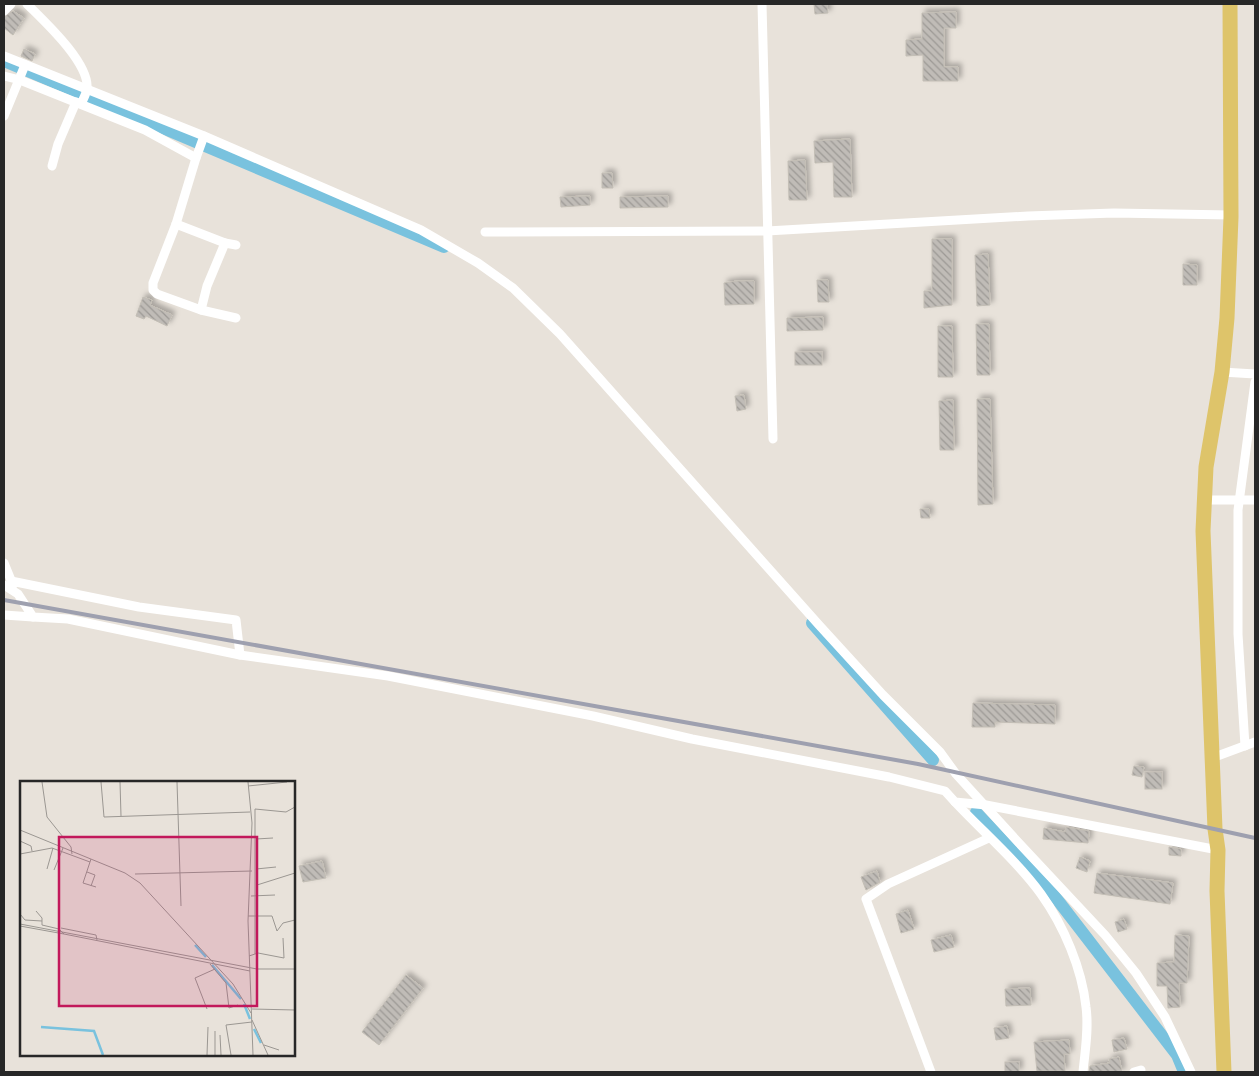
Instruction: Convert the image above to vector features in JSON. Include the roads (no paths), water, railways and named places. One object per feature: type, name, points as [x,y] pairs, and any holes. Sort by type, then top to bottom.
[{"type":"main road","points":[[1224,1072],[1217,891],[1218,850],[1212,758],[1204,500],[1206,467],[1222,372],[1227,318],[1231,215],[1230,4]]},
{"type":"street","points":[[4,11],[11,4]]},
{"type":"street","points":[[27,4],[76,60],[85,77],[86,90],[58,144],[52,166]]},
{"type":"street","points":[[762,4],[773,438]]},
{"type":"street","points":[[4,56],[23,72],[80,102],[198,154]]},
{"type":"street","points":[[4,116],[23,72]]},
{"type":"street","points":[[4,76],[23,72],[86,90],[204,137],[421,230],[478,263],[513,288],[560,334],[819,625],[883,695],[940,752],[956,774],[1105,935],[1136,973],[1165,1018],[1191,1072]]},
{"type":"street","points":[[204,137],[176,224],[153,283],[153,290],[157,294],[201,310],[236,318]]},
{"type":"street","points":[[485,232],[767,231],[1047,215],[1114,213],[1231,215]]},
{"type":"street","points":[[176,224],[225,243],[236,245]]},
{"type":"street","points":[[201,310],[207,286],[225,243]]},
{"type":"street","points":[[1222,372],[1255,374]]},
{"type":"street","points":[[1246,746],[1238,634],[1240,500],[1255,382]]},
{"type":"street","points":[[1204,500],[1255,500]]},
{"type":"street","points":[[4,563],[7,583],[18,594],[33,617]]},
{"type":"street","points":[[7,583],[139,607],[236,620],[240,655]]},
{"type":"street","points":[[4,615],[68,619],[240,655],[388,676],[594,716],[692,739],[889,777],[945,791],[1040,893],[1060,925],[1076,964],[1087,1008],[1083,1072]]},
{"type":"street","points":[[1212,758],[1255,742]]},
{"type":"street","points":[[955,802],[986,805],[1218,850]]},
{"type":"street","points":[[931,1072],[866,899],[888,884],[989,838]]},
{"type":"waterway","points":[[4,61],[444,247]]},
{"type":"waterway","points":[[812,623],[933,760]]},
{"type":"waterway","points":[[976,812],[1053,894],[1177,1055],[1184,1072]]},
{"type":"railway","points":[[4,600],[918,764],[1255,838]]}]
